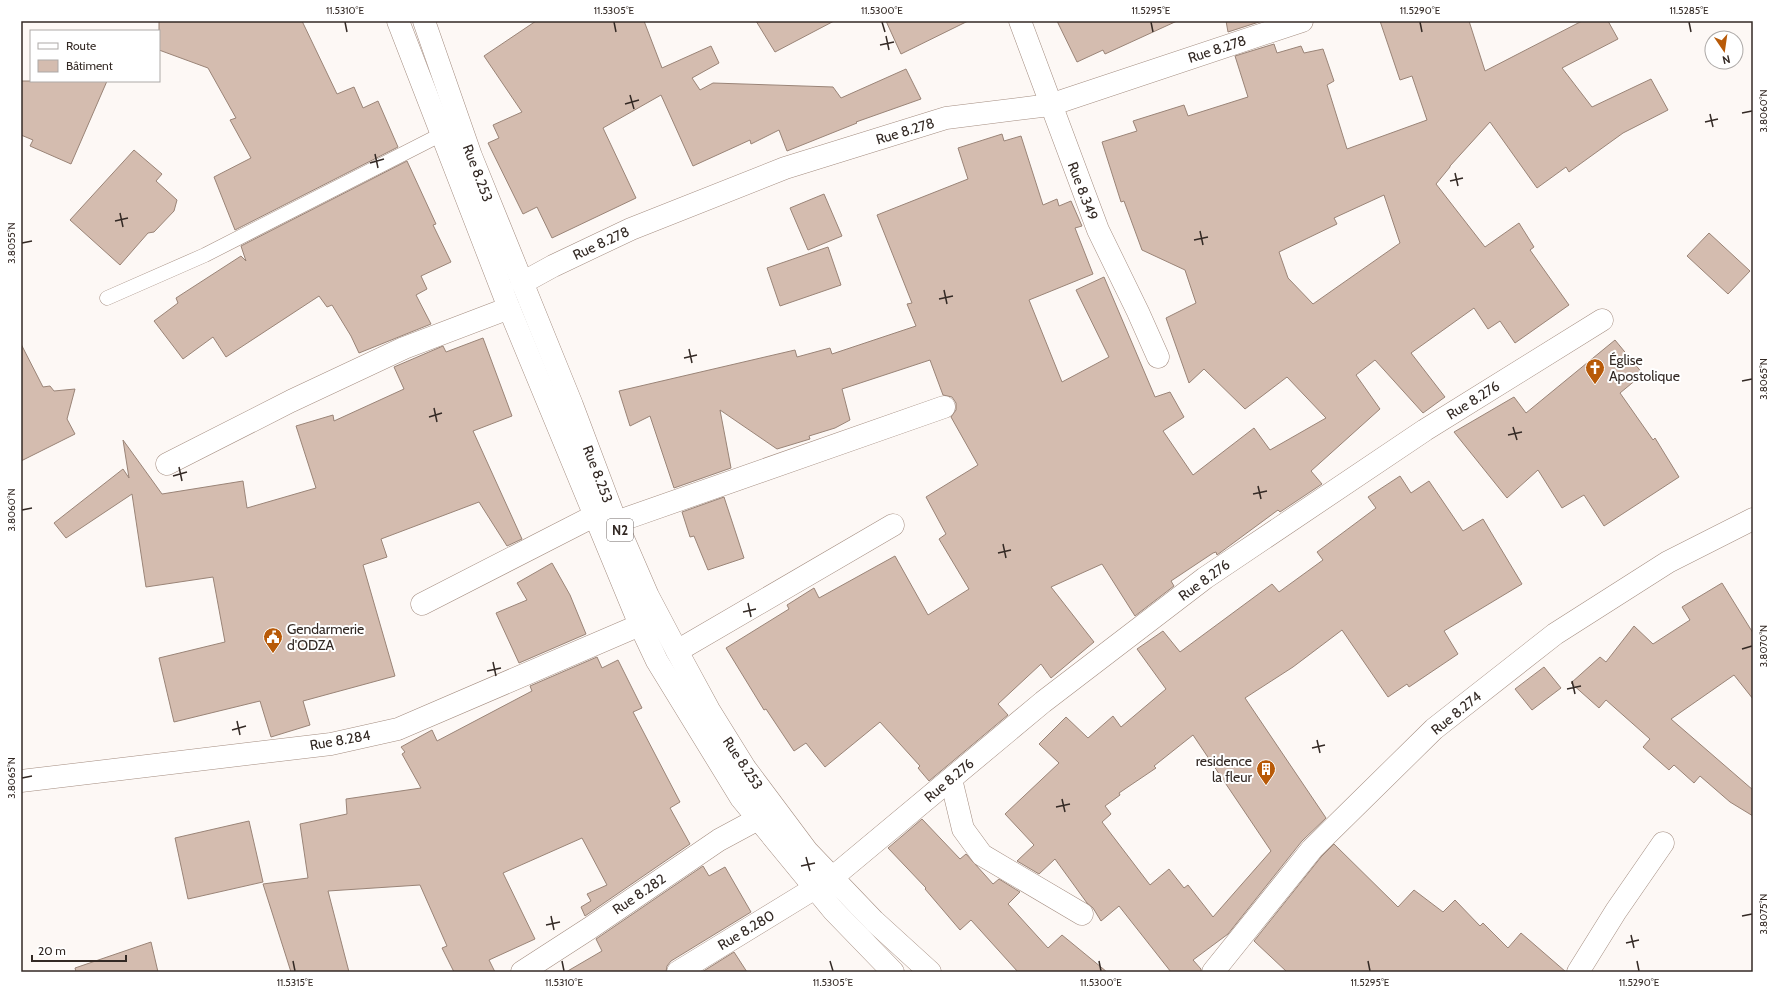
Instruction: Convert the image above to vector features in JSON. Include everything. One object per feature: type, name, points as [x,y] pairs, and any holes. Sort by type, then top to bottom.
[{"type":"main road","name":"Rue 8.253","points":[[398,21],[509,308],[640,625],[661,668],[741,798],[758,819],[824,883],[874,921],[930,972]]},
{"type":"main road","name":"Rue 8.253","points":[[424,21],[471,156],[572,405],[616,522],[648,596],[709,710],[745,768],[807,851],[824,883],[832,910],[893,972]]},
{"type":"main road","name":"Rue 8.349","points":[[1020,21],[1050,105],[1098,230],[1158,357]]},
{"type":"main road","name":"Rue 8.278","points":[[522,283],[553,266],[631,229],[786,168],[946,118],[1050,105],[1302,21]]},
{"type":"main road","points":[[166,464],[291,401],[404,348],[509,308]]},
{"type":"main road","name":"Rue 8.276","points":[[824,883],[1043,702],[1205,578],[1425,430],[1602,320]]},
{"type":"main road","points":[[616,522],[944,407]]},
{"type":"main road","points":[[422,604],[594,516]]},
{"type":"main road","name":"Rue 8.274","points":[[1213,972],[1312,849],[1434,729],[1555,634],[1668,562],[1753,519]]},
{"type":"main road","points":[[677,652],[893,525]]},
{"type":"main road","name":"Rue 8.284","points":[[21,781],[331,744],[398,729],[640,625]]},
{"type":"main road","points":[[951,779],[963,829],[982,855],[1082,914]]},
{"type":"main road","name":"Rue 8.282","points":[[522,972],[590,928],[719,840],[758,819]]},
{"type":"main road","points":[[1578,972],[1616,911],[1664,843]]},
{"type":"main road","name":"Rue 8.280","points":[[678,972],[824,883]]},
{"type":"lane","points":[[107,298],[205,255],[442,134]]},
{"type":"building","points":[[159,21],[302,21],[337,94],[354,87],[363,108],[378,101],[398,147],[235,230],[214,177],[251,158],[230,120],[236,118],[208,68],[160,50]]},
{"type":"building","points":[[536,21],[644,21],[662,68],[711,46],[719,63],[692,78],[700,90],[713,83],[833,87],[841,98],[906,69],[921,99],[856,122],[857,123],[787,151],[779,130],[751,144],[750,140],[693,166],[661,95],[603,128],[636,198],[552,238],[537,207],[523,214],[488,143],[499,138],[493,125],[522,112],[484,56]]},
{"type":"building","points":[[756,21],[834,21],[775,52]]},
{"type":"building","points":[[886,21],[968,21],[901,54]]},
{"type":"building","points":[[1057,21],[1177,21],[1105,54],[1103,50],[1077,62]]},
{"type":"building","points":[[1226,21],[1262,21],[1228,32]]},
{"type":"building","points":[[1380,21],[1469,21],[1485,71],[1582,21],[1608,21],[1618,39],[1562,68],[1592,107],[1651,79],[1668,110],[1623,133],[1569,172],[1566,167],[1537,188],[1490,122],[1450,166],[1436,184],[1485,247],[1519,223],[1534,247],[1530,250],[1569,305],[1515,343],[1500,321],[1488,329],[1474,308],[1411,353],[1445,397],[1423,413],[1375,360],[1356,375],[1380,409],[1311,471],[1322,484],[1280,512],[1278,510],[1217,555],[1216,552],[1213,553],[1171,581],[1174,586],[1135,616],[1102,564],[1051,587],[1094,642],[1051,678],[1041,664],[998,704],[1008,715],[929,781],[918,768],[920,766],[880,722],[825,767],[806,743],[794,751],[766,709],[764,710],[726,648],[789,609],[787,605],[814,588],[819,598],[895,556],[928,615],[969,589],[939,539],[946,534],[926,497],[978,465],[951,417],[956,410],[956,403],[952,397],[943,395],[930,360],[842,389],[850,420],[835,428],[809,436],[810,439],[777,449],[720,410],[731,468],[674,488],[650,416],[630,426],[619,391],[795,350],[797,357],[830,348],[832,354],[916,326],[907,304],[912,303],[877,215],[968,179],[958,148],[1002,134],[1004,141],[1021,136],[1043,205],[1057,199],[1059,206],[1071,201],[1082,226],[1075,228],[1093,274],[1029,300],[1062,382],[1109,357],[1076,290],[1104,277],[1155,397],[1170,392],[1184,417],[1163,431],[1193,475],[1254,428],[1270,450],[1326,418],[1287,377],[1245,409],[1204,369],[1189,383],[1166,318],[1196,303],[1185,270],[1142,250],[1124,201],[1121,202],[1102,142],[1137,131],[1133,121],[1184,105],[1188,116],[1248,97],[1235,56],[1274,44],[1277,53],[1301,46],[1304,53],[1323,49],[1334,81],[1327,85],[1347,149],[1427,120],[1412,76],[1400,80]],"holes":[[[1384,195],[1400,243],[1313,304],[1288,278],[1279,252],[1337,224],[1334,218]]]},
{"type":"building","points":[[21,81],[107,82],[71,164],[30,146],[33,140],[21,135]]},
{"type":"building","points":[[134,150],[162,174],[156,181],[177,200],[174,211],[154,232],[148,233],[120,265],[70,220]]},
{"type":"building","points":[[407,161],[436,224],[433,225],[451,262],[421,276],[427,289],[416,295],[431,324],[359,353],[351,336],[332,305],[327,307],[319,296],[226,357],[213,337],[183,359],[154,321],[178,303],[176,298],[241,256],[246,261],[241,246]]},
{"type":"building","points":[[824,194],[842,236],[808,250],[790,208]]},
{"type":"building","points":[[1709,233],[1750,271],[1728,294],[1687,256]]},
{"type":"building","points":[[828,247],[841,285],[780,306],[767,268]]},
{"type":"building","points":[[483,338],[512,416],[473,431],[522,539],[507,546],[479,502],[381,539],[387,557],[363,565],[395,676],[303,701],[310,725],[271,737],[260,701],[174,722],[159,658],[225,642],[213,577],[146,587],[132,494],[66,538],[54,523],[123,469],[129,478],[123,440],[162,494],[243,481],[247,508],[316,488],[296,426],[333,415],[334,421],[404,389],[394,367],[443,346],[446,352]]},
{"type":"building","points":[[1615,340],[1643,374],[1620,393],[1653,440],[1655,438],[1679,477],[1604,526],[1584,495],[1562,508],[1538,470],[1507,498],[1454,432],[1514,397],[1526,413]]},
{"type":"building","points":[[21,344],[43,387],[50,386],[54,391],[75,389],[67,419],[75,434],[21,461]]},
{"type":"building","points":[[1400,476],[1411,493],[1429,481],[1463,531],[1483,519],[1522,584],[1444,631],[1458,654],[1409,687],[1407,684],[1388,697],[1342,630],[1293,667],[1245,698],[1326,818],[1302,841],[1228,934],[1193,960],[1201,969],[1201,972],[1171,972],[1119,906],[1101,921],[1093,908],[1087,903],[1055,859],[1039,874],[1017,861],[1034,845],[1005,814],[1059,763],[1039,744],[1066,717],[1088,738],[1113,716],[1121,727],[1166,689],[1137,649],[1163,631],[1180,652],[1272,584],[1279,592],[1323,560],[1317,552],[1376,508],[1368,497]],"holes":[[[1193,735],[1271,851],[1213,917],[1188,885],[1184,888],[1169,869],[1150,885],[1102,822],[1111,814],[1105,806],[1120,795],[1119,793],[1156,768],[1154,766]]]},
{"type":"building","points":[[724,497],[744,558],[708,570],[694,536],[690,537],[682,512]]},
{"type":"building","points":[[552,563],[570,595],[586,634],[519,663],[496,613],[527,600],[517,583]]},
{"type":"building","points":[[1722,583],[1753,633],[1753,699],[1734,675],[1671,719],[1753,790],[1753,816],[1730,802],[1700,776],[1694,783],[1674,765],[1669,770],[1643,747],[1650,739],[1606,700],[1599,708],[1571,683],[1600,657],[1606,662],[1634,626],[1653,644],[1690,620],[1682,607]]},
{"type":"building","points":[[597,657],[602,668],[618,660],[642,708],[633,712],[680,802],[670,808],[690,844],[585,916],[581,907],[591,901],[587,894],[607,885],[582,838],[503,873],[535,939],[489,960],[495,972],[454,972],[442,948],[447,946],[420,885],[328,891],[349,972],[291,972],[263,884],[308,878],[300,824],[347,814],[346,799],[421,788],[402,754],[405,752],[401,747],[432,730],[437,741],[532,691],[530,686]]},
{"type":"building","points":[[1544,667],[1561,688],[1532,710],[1515,689]]},
{"type":"building","points":[[922,819],[960,859],[966,854],[993,884],[999,879],[1020,892],[1008,904],[1048,948],[1062,935],[1107,972],[1018,972],[971,920],[960,930],[925,889],[926,888],[888,848]]},
{"type":"building","points":[[249,821],[263,882],[188,899],[175,838]]},
{"type":"building","points":[[1334,844],[1398,907],[1414,890],[1443,912],[1455,900],[1480,926],[1483,923],[1508,948],[1521,933],[1566,972],[1287,972],[1254,941],[1321,857]]},
{"type":"building","points":[[703,866],[709,876],[725,867],[751,912],[671,961],[667,966],[666,972],[566,972],[602,951],[596,939]]},
{"type":"building","points":[[151,942],[158,972],[76,972],[75,968]]},
{"type":"building","points":[[734,952],[747,972],[702,972]]},
{"type":"place","name":"Église Apostolique","points":[[1595,385]]},
{"type":"place","name":"Gendarmerie d'ODZA","points":[[273,654]]},
{"type":"place","name":"residence la fleur","points":[[1266,786]]}]
